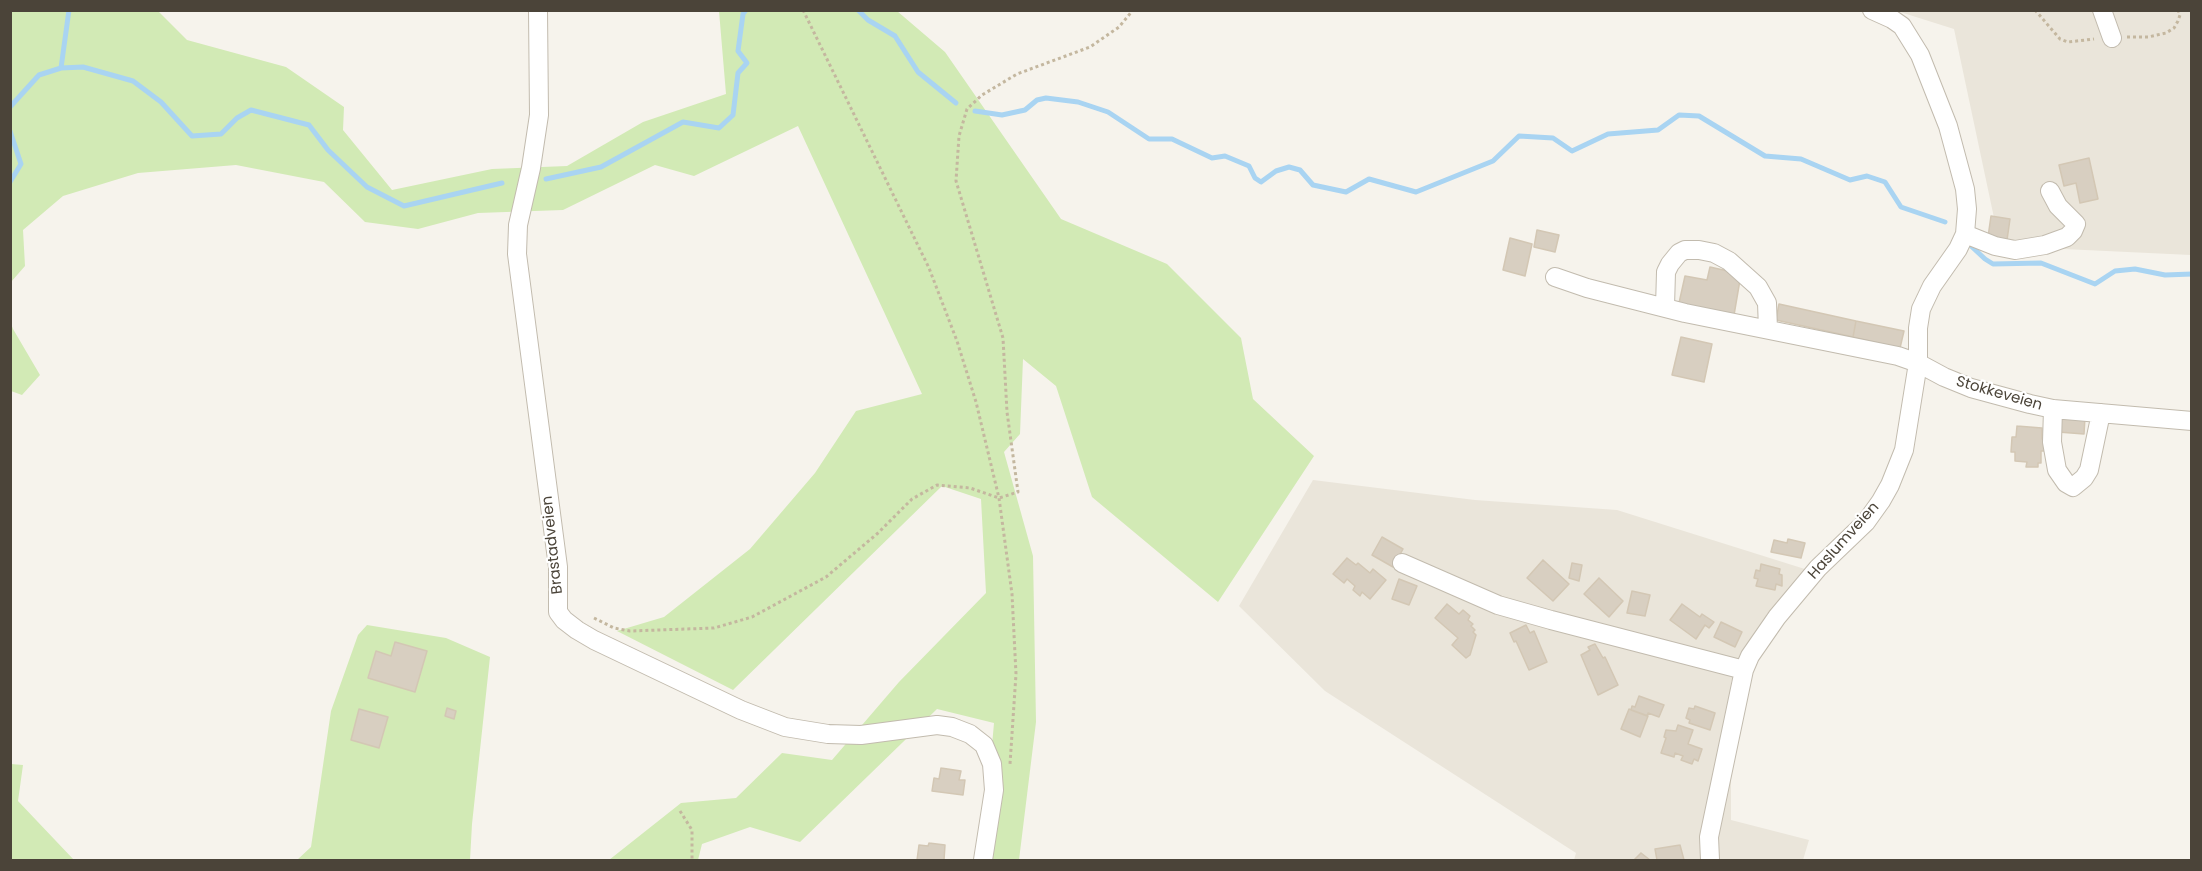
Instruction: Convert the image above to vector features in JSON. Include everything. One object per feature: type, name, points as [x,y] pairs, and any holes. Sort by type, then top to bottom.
[{"type":"street","name":"Brastadveien","points":[[538,10],[539,115],[534,151],[518,225],[517,254],[557,559],[558,612],[564,620],[594,640],[741,710],[785,727],[828,734],[861,735],[937,724],[952,726],[970,734],[984,745],[992,764],[994,790],[983,861]]},
{"type":"street","points":[[1872,10],[1902,26],[1920,55],[1948,126],[1961,167],[1967,209],[1965,234],[1958,249],[1932,286],[1921,309],[1918,328],[1918,363]]},
{"type":"street","points":[[2102,10],[2112,38]]},
{"type":"street","points":[[1965,234],[1995,246],[2015,250],[2045,245],[2067,237],[2076,228],[2076,224],[2058,206],[2050,191]]},
{"type":"street","points":[[1665,307],[1666,272],[1670,264],[1679,253],[1699,249],[1714,253],[1740,268],[1758,287],[1767,303],[1768,329]]},
{"type":"street","name":"Stokkeveien","points":[[1555,277],[1587,288],[1685,313],[1898,356],[1987,394],[2053,409],[2192,421]]},
{"type":"street","name":"Haslumveien","points":[[1710,861],[1709,837],[1744,670],[1750,656],[1777,617],[1818,568],[1866,522],[1881,501],[1904,450],[1918,363]]},
{"type":"street","points":[[2053,409],[2052,442],[2057,470],[2066,483],[2073,487],[2084,478],[2089,470],[2101,413]]},
{"type":"street","points":[[1402,563],[1498,604],[1744,670]]},
{"type":"path","points":[[803,10],[929,268],[967,371],[999,498],[1006,544],[1014,624],[1015,702],[1009,774]]},
{"type":"path","points":[[585,614],[614,628],[630,631],[714,628],[752,617],[826,577],[878,533],[912,499],[937,485],[970,488],[999,498],[1018,492],[1007,412],[1004,338],[956,181],[959,136],[967,109],[982,95],[1017,74],[1090,47],[1119,27],[1133,10]]},
{"type":"path","points":[[680,811],[692,830],[692,861]]},
{"type":"shaded area","points":[[1897,11],[2191,11],[2191,255],[2000,246],[1954,29]]},
{"type":"shaded area","points":[[1313,480],[1475,500],[1617,510],[1808,570],[1767,614],[1731,682],[1731,820],[1809,840],[1803,860],[1574,860],[1576,853],[1325,691],[1239,606]]},
{"type":"green space","points":[[11,11],[158,11],[187,40],[286,67],[344,107],[343,130],[392,190],[492,169],[567,166],[643,122],[726,94],[719,11],[897,11],[945,52],[1061,219],[1167,264],[1241,338],[1253,399],[1314,456],[1218,602],[1092,497],[1056,386],[1023,359],[1020,434],[1004,452],[1033,556],[1036,722],[1019,860],[982,860],[994,723],[937,709],[800,842],[750,827],[702,844],[698,860],[609,860],[681,803],[736,798],[782,753],[832,760],[899,682],[986,593],[981,499],[942,486],[733,690],[617,631],[664,617],[750,549],[815,473],[856,411],[922,394],[798,126],[694,176],[655,165],[563,210],[478,213],[418,229],[365,222],[324,182],[236,165],[138,173],[63,196],[23,230],[25,266],[11,282]]},
{"type":"green space","points":[[10,321],[40,375],[22,395],[11,391]]},
{"type":"green space","points":[[367,625],[446,638],[490,657],[470,860],[297,860],[311,847],[331,711],[358,635]]},
{"type":"green space","points":[[11,764],[23,765],[18,801],[74,860],[11,860]]},
{"type":"building","points":[[2089,158],[2098,199],[2080,203],[2076,183],[2064,186],[2059,165]]},
{"type":"building","points":[[1991,216],[2010,219],[2007,240],[1988,237]]},
{"type":"building","points":[[1537,230],[1559,235],[1555,252],[1534,247]]},
{"type":"building","points":[[1510,238],[1532,244],[1525,276],[1503,270]]},
{"type":"building","points":[[1710,267],[1741,274],[1734,315],[1679,303],[1685,276],[1707,280]]},
{"type":"building","points":[[1779,304],[1856,321],[1853,337],[1776,320]]},
{"type":"building","points":[[1856,321],[1904,331],[1900,348],[1853,337]]},
{"type":"building","points":[[1681,337],[1712,344],[1704,382],[1672,375]]},
{"type":"building","points":[[2059,415],[2085,417],[2084,434],[2058,432]]},
{"type":"building","points":[[2017,426],[2042,428],[2042,439],[2046,440],[2045,451],[2041,451],[2041,463],[2038,463],[2038,467],[2026,467],[2027,462],[2015,461],[2015,452],[2011,452],[2012,437],[2016,437]]},
{"type":"building","points":[[1382,537],[1403,549],[1393,567],[1372,555]]},
{"type":"building","points":[[1788,539],[1805,543],[1801,558],[1771,552],[1774,540],[1787,543]]},
{"type":"building","points":[[1347,558],[1356,565],[1358,563],[1370,573],[1373,569],[1386,580],[1370,599],[1362,592],[1360,596],[1353,590],[1355,586],[1347,579],[1344,583],[1333,574]]},
{"type":"building","points":[[1543,560],[1569,584],[1553,601],[1527,578]]},
{"type":"building","points":[[1572,563],[1582,565],[1579,581],[1569,578]]},
{"type":"building","points":[[1761,564],[1780,569],[1782,586],[1776,584],[1775,590],[1756,586],[1758,579],[1754,578],[1756,570],[1760,571]]},
{"type":"building","points":[[1599,578],[1623,601],[1609,617],[1584,594]]},
{"type":"building","points":[[1399,579],[1417,586],[1409,605],[1392,599]]},
{"type":"building","points":[[1632,591],[1650,595],[1645,616],[1627,613]]},
{"type":"building","points":[[1447,604],[1459,614],[1463,610],[1470,616],[1468,620],[1473,624],[1471,626],[1476,635],[1470,655],[1466,658],[1452,645],[1458,638],[1435,618]]},
{"type":"building","points":[[1682,604],[1700,617],[1702,614],[1714,622],[1709,628],[1705,625],[1696,639],[1670,620]]},
{"type":"building","points":[[1721,622],[1742,632],[1735,647],[1714,637]]},
{"type":"building","points":[[1526,625],[1530,633],[1534,631],[1547,662],[1529,670],[1510,633]]},
{"type":"building","points":[[395,642],[427,651],[415,692],[368,678],[376,651],[391,656]]},
{"type":"building","points":[[1595,644],[1603,658],[1605,657],[1618,685],[1598,695],[1581,655],[1590,650],[1588,647]]},
{"type":"building","points":[[1639,696],[1664,705],[1659,717],[1648,713],[1647,716],[1631,710],[1632,706],[1635,707]]},
{"type":"building","points":[[1695,706],[1715,713],[1710,730],[1689,723],[1690,720],[1686,718],[1689,708],[1694,709]]},
{"type":"building","points":[[447,708],[456,711],[454,719],[445,716]]},
{"type":"building","points":[[359,709],[388,717],[379,748],[351,740]]},
{"type":"building","points":[[1629,709],[1648,716],[1640,737],[1621,729]]},
{"type":"building","points":[[1678,725],[1693,730],[1688,744],[1702,749],[1698,761],[1694,759],[1692,764],[1681,760],[1683,756],[1675,753],[1674,757],[1661,753],[1666,730],[1676,731]]},
{"type":"building","points":[[941,768],[961,771],[959,780],[965,780],[963,795],[932,791],[934,778],[939,779]]},
{"type":"building","points":[[929,843],[945,845],[944,860],[917,860],[919,845],[928,846]]},
{"type":"building","points":[[1680,845],[1684,860],[1657,860],[1655,849]]},
{"type":"building","points":[[1641,853],[1650,860],[1634,860]]},
{"type":"waterway","points":[[61,68],[69,10]]},
{"type":"waterway","points":[[546,179],[601,167],[683,122],[719,128],[733,115],[738,73],[747,63],[738,51],[743,14],[746,10]]},
{"type":"waterway","points":[[858,10],[868,20],[895,36],[918,72],[956,103]]},
{"type":"waterway","points":[[10,107],[39,75],[61,68],[83,67],[133,81],[161,102],[192,136],[221,134],[237,118],[251,110],[309,125],[328,150],[367,187],[404,206],[502,183]]},
{"type":"waterway","points":[[975,111],[1002,115],[1025,110],[1037,100],[1046,98],[1078,102],[1108,112],[1149,139],[1172,139],[1212,158],[1225,156],[1249,166],[1255,178],[1261,182],[1276,171],[1289,167],[1300,170],[1313,185],[1346,192],[1369,179],[1416,192],[1493,161],[1519,136],[1553,138],[1572,151],[1608,134],[1658,130],[1679,115],[1699,116],[1765,156],[1801,159],[1850,180],[1867,176],[1885,182],[1901,207],[1945,222]]},
{"type":"waterway","points":[[10,131],[21,164],[10,182]]},
{"type":"waterway","points":[[1970,245],[1993,264],[2041,263],[2095,284],[2115,271],[2135,269],[2165,275],[2192,274]]}]
